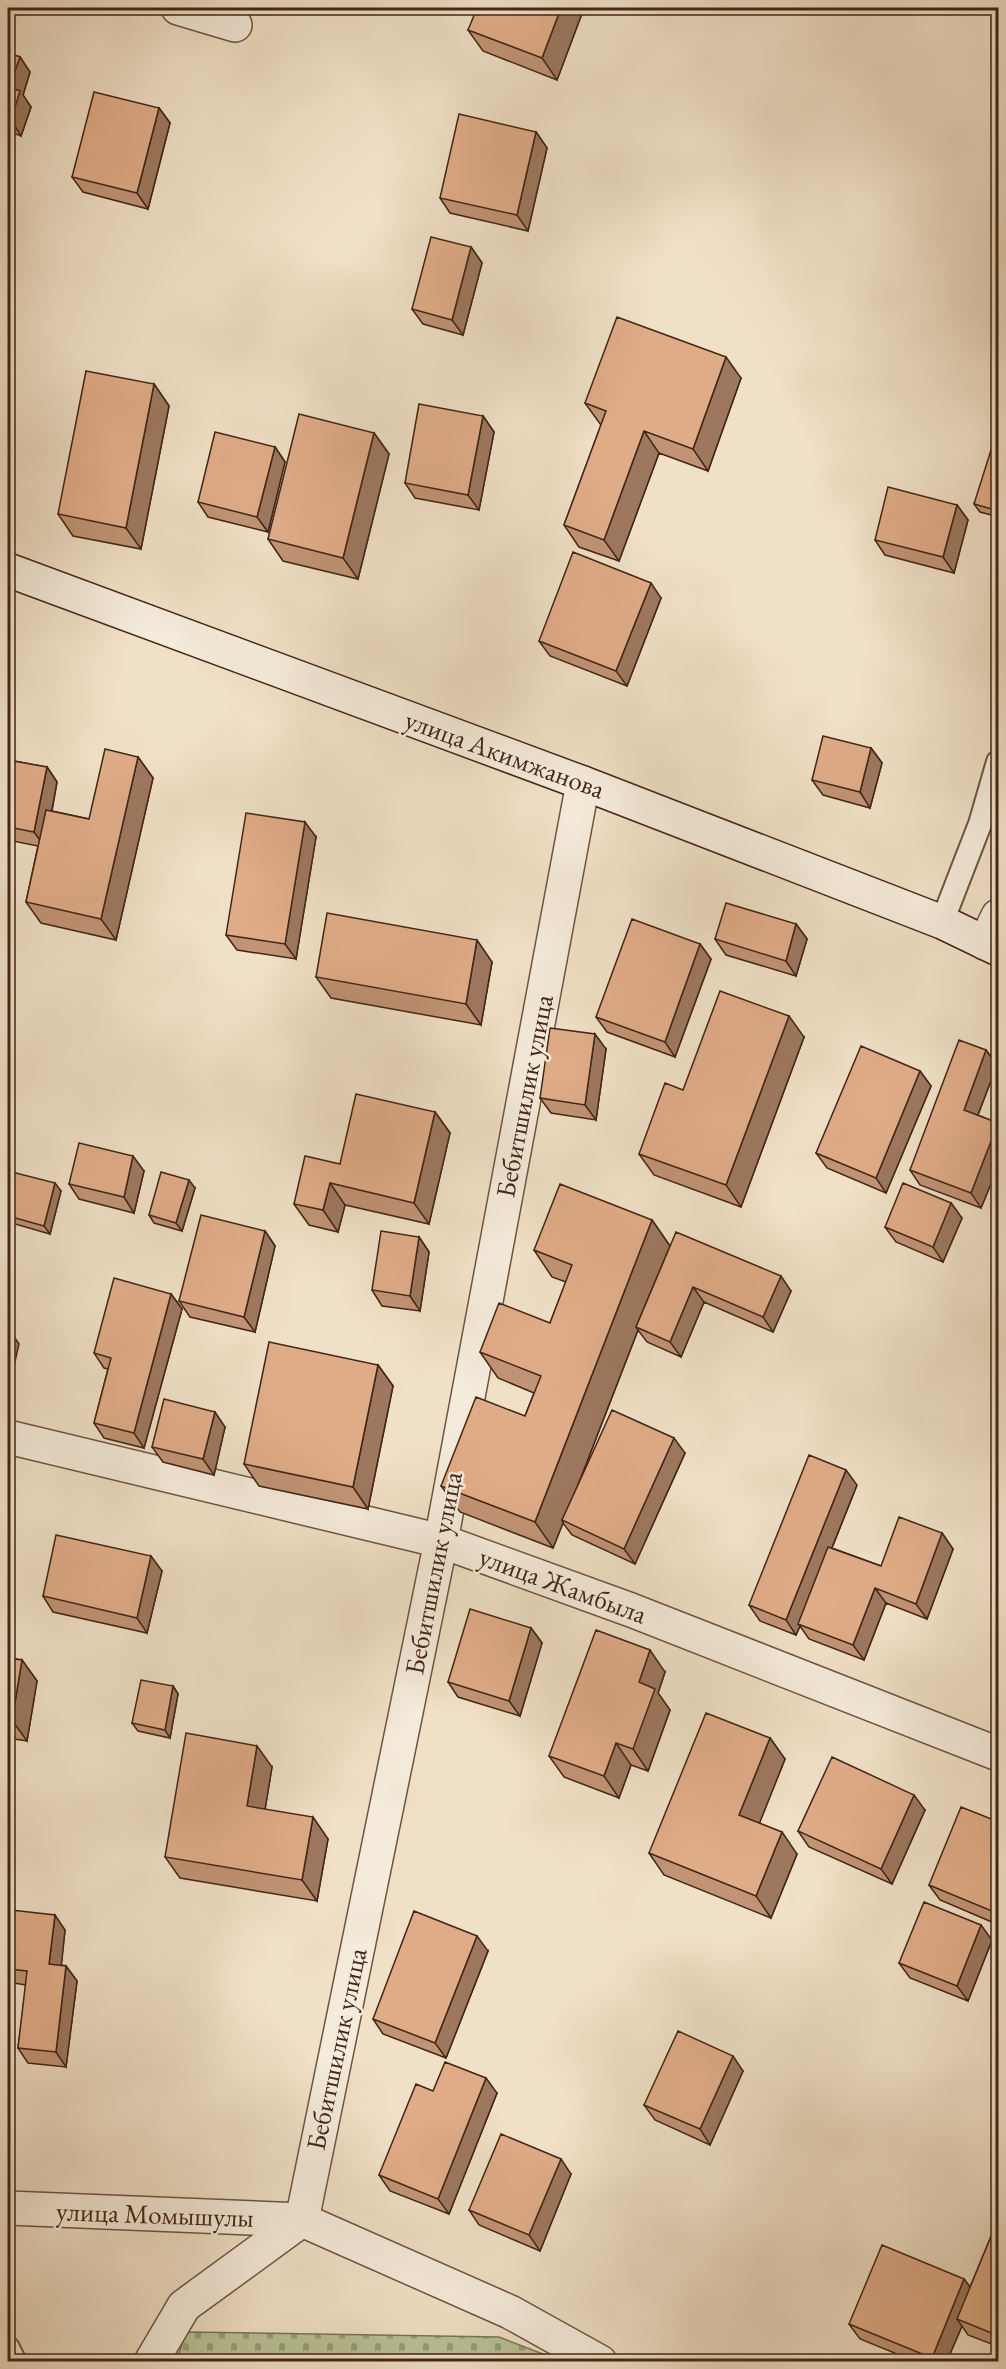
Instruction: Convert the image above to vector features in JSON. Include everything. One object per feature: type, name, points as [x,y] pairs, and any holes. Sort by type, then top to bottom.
[{"type":"street","points":[[178,8],[235,25]]},
{"type":"street","name":"улица Акимжанова","points":[[8,570],[583,783],[942,921],[994,936]]},
{"type":"street","name":"Бебитшилик улица","points":[[302,2220],[441,1541],[583,783]]},
{"type":"street","name":"улица Жамбыла","points":[[8,1437],[441,1541],[632,1610],[999,1754]]},
{"type":"street","name":"улица Момышулы","points":[[8,2208],[302,2220]]},
{"type":"street","points":[[151,2361],[184,2306],[302,2220],[510,2312],[600,2361]]},
{"type":"lane","points":[[942,921],[980,824],[999,762]]},
{"type":"green space","points":[[186,2332],[499,2337],[561,2361],[176,2362]]},
{"type":"building","points":[[477,8],[561,8],[542,58],[468,30]]},
{"type":"building","points":[[8,53],[20,57],[9,87],[20,91],[11,120],[8,119]]},
{"type":"building","points":[[94,92],[159,108],[137,193],[72,177]]},
{"type":"building","points":[[459,114],[536,132],[517,215],[440,198]]},
{"type":"building","points":[[431,237],[471,247],[452,320],[412,309]]},
{"type":"building","points":[[617,317],[726,357],[693,449],[644,431],[604,540],[564,525],[606,411],[585,403]]},
{"type":"building","points":[[86,371],[154,384],[126,528],[58,514]]},
{"type":"building","points":[[419,404],[483,416],[468,495],[405,483]]},
{"type":"building","points":[[299,414],[374,433],[343,558],[268,539]]},
{"type":"building","points":[[215,432],[275,447],[257,517],[198,502]]},
{"type":"building","points":[[991,450],[999,453],[999,511],[974,504]]},
{"type":"building","points":[[888,487],[957,505],[943,557],[875,540]]},
{"type":"building","points":[[573,552],[651,583],[616,671],[539,641]]},
{"type":"building","points":[[823,736],[871,748],[860,792],[812,780]]},
{"type":"building","points":[[105,749],[138,757],[101,919],[26,902],[46,810],[89,819]]},
{"type":"building","points":[[8,760],[47,767],[34,832],[8,827]]},
{"type":"building","points":[[246,813],[305,822],[285,944],[226,935]]},
{"type":"building","points":[[726,903],[796,924],[786,961],[715,939]]},
{"type":"building","points":[[327,913],[477,940],[466,1004],[316,977]]},
{"type":"building","points":[[632,919],[700,944],[665,1042],[596,1017]]},
{"type":"building","points":[[720,991],[789,1016],[726,1185],[639,1154],[665,1083],[683,1090]]},
{"type":"building","points":[[550,1028],[595,1034],[585,1105],[540,1098]]},
{"type":"building","points":[[959,1040],[986,1050],[964,1110],[998,1123],[971,1193],[910,1170]]},
{"type":"building","points":[[861,1046],[920,1071],[876,1178],[816,1153]]},
{"type":"building","points":[[356,1094],[435,1112],[414,1203],[330,1183],[323,1210],[294,1204],[305,1156],[340,1164]]},
{"type":"building","points":[[79,1143],[133,1156],[124,1197],[69,1184]]},
{"type":"building","points":[[12,1172],[55,1183],[44,1226],[8,1216],[8,1188]]},
{"type":"building","points":[[161,1172],[189,1180],[176,1223],[149,1215]]},
{"type":"building","points":[[903,1183],[951,1203],[933,1247],[885,1227]]},
{"type":"building","points":[[560,1184],[652,1220],[535,1522],[441,1486],[476,1397],[525,1416],[541,1376],[480,1352],[499,1303],[550,1323],[572,1265],[534,1250]]},
{"type":"building","points":[[201,1215],[265,1231],[244,1317],[179,1301]]},
{"type":"building","points":[[381,1231],[419,1237],[410,1296],[372,1290]]},
{"type":"building","points":[[676,1232],[781,1276],[763,1317],[693,1287],[670,1342],[636,1327]]},
{"type":"building","points":[[114,1278],[171,1294],[134,1433],[94,1423],[111,1358],[94,1353]]},
{"type":"building","points":[[269,1342],[378,1365],[353,1487],[244,1464]]},
{"type":"building","points":[[164,1399],[215,1412],[203,1459],[152,1447]]},
{"type":"building","points":[[612,1410],[674,1438],[624,1549],[562,1520]]},
{"type":"building","points":[[809,1455],[846,1470],[786,1620],[749,1605]]},
{"type":"building","points":[[899,1517],[942,1533],[916,1604],[875,1588],[853,1645],[798,1624],[828,1547],[881,1566]]},
{"type":"building","points":[[56,1535],[151,1556],[137,1618],[43,1596]]},
{"type":"building","points":[[470,1609],[531,1628],[509,1701],[448,1682]]},
{"type":"building","points":[[596,1630],[650,1650],[639,1682],[655,1689],[633,1749],[616,1743],[604,1776],[549,1756]]},
{"type":"building","points":[[8,1658],[22,1660],[12,1720],[8,1719]]},
{"type":"building","points":[[141,1680],[173,1686],[165,1730],[132,1723]]},
{"type":"building","points":[[706,1713],[770,1738],[739,1815],[782,1832],[756,1896],[649,1853]]},
{"type":"building","points":[[186,1733],[257,1746],[247,1806],[313,1817],[302,1880],[165,1857]]},
{"type":"building","points":[[832,1757],[914,1795],[881,1869],[798,1831]]},
{"type":"building","points":[[961,1807],[999,1822],[999,1914],[929,1885]]},
{"type":"building","points":[[924,1902],[981,1925],[957,1986],[899,1963]]},
{"type":"building","points":[[11,1910],[55,1915],[49,1964],[66,1966],[56,2052],[18,2048],[27,1971],[8,1969]]},
{"type":"building","points":[[414,1911],[477,1936],[435,2043],[373,2019]]},
{"type":"building","points":[[678,2031],[733,2056],[700,2129],[644,2105]]},
{"type":"building","points":[[445,2062],[486,2078],[438,2199],[379,2175],[416,2084],[433,2091]]},
{"type":"building","points":[[501,2134],[561,2159],[529,2235],[469,2210]]},
{"type":"building","points":[[999,2217],[999,2323],[994,2334],[957,2319]]},
{"type":"building","points":[[882,2245],[964,2279],[932,2358],[849,2324]]}]
